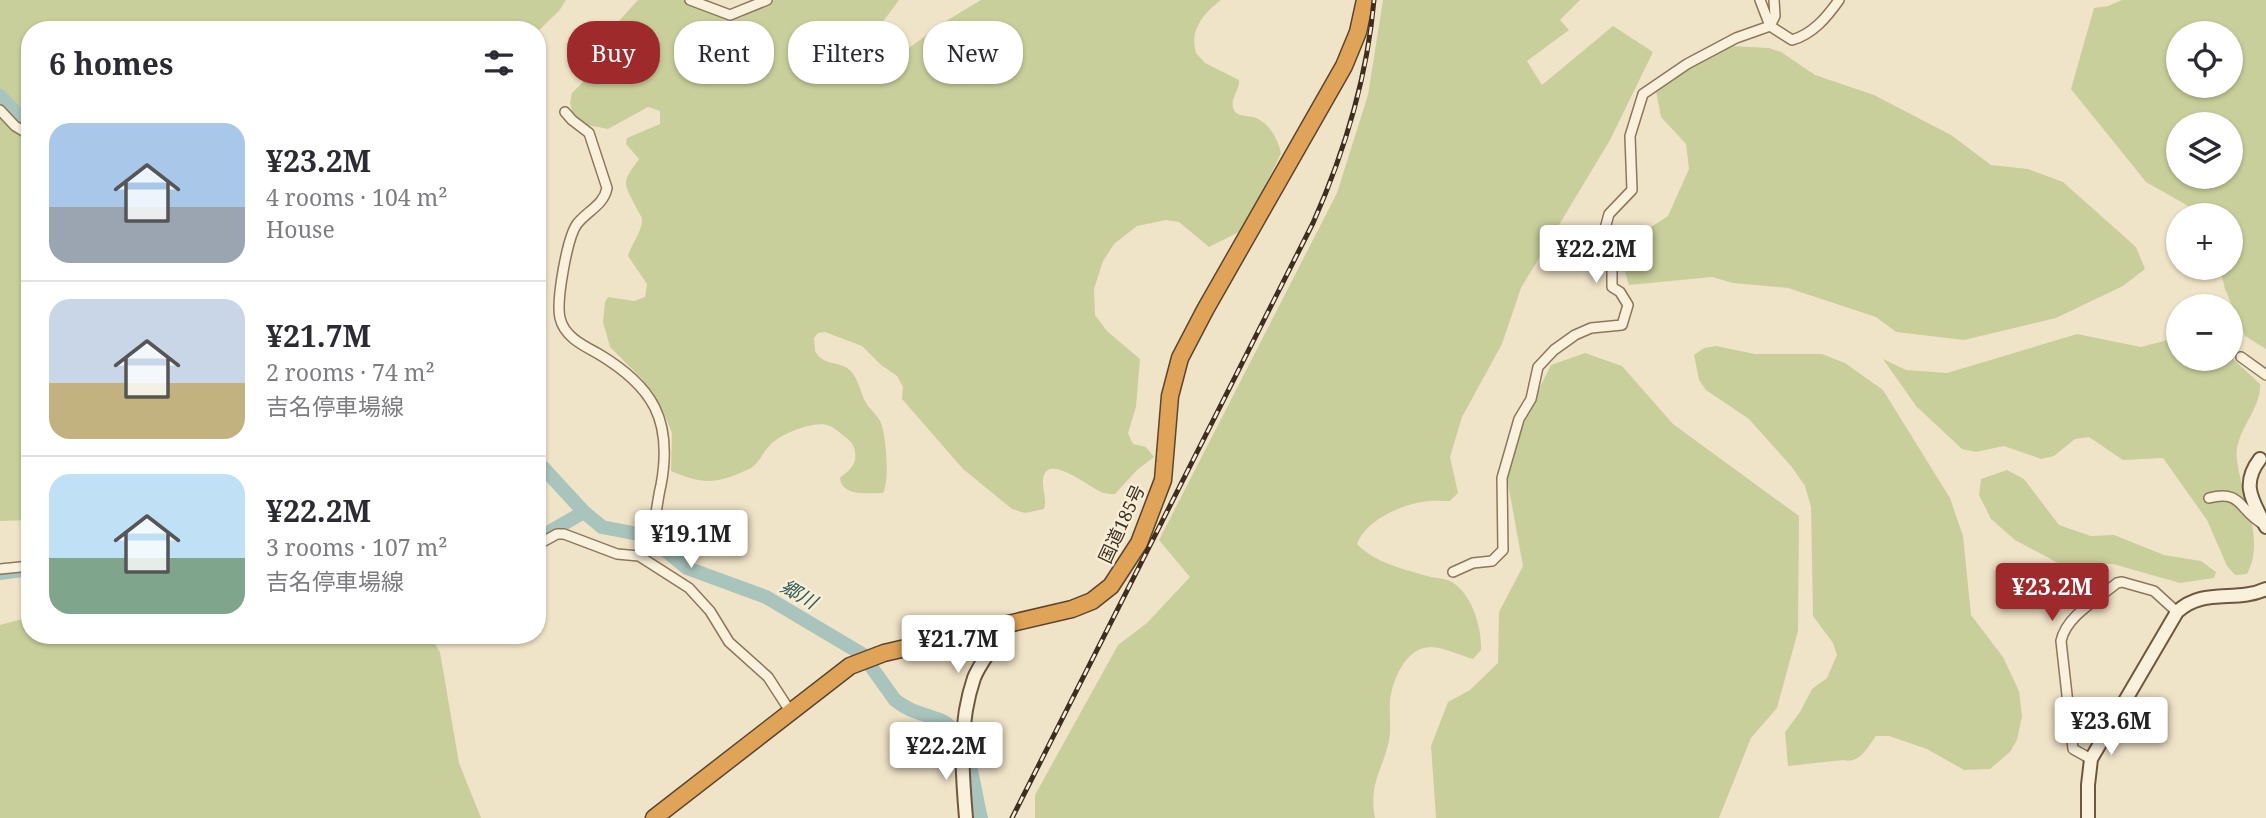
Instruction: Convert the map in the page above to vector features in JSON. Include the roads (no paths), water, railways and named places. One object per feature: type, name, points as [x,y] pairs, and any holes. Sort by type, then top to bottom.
[{"type":"highway","name":"国道185号","points":[[654,818],[838,674],[864,659],[1084,605],[1111,586],[1139,543],[1163,480],[1170,396],[1180,358],[1344,66],[1358,32],[1365,0]]},
{"type":"street","points":[[690,0],[730,15],[767,0]]},
{"type":"street","points":[[1760,0],[1770,26],[1792,40],[1804,36],[1831,12],[1839,0]]},
{"type":"street","points":[[1453,572],[1473,563],[1492,561],[1503,550],[1502,478],[1519,419],[1531,399],[1538,367],[1575,335],[1591,328],[1622,325],[1626,317],[1628,305],[1620,292],[1612,287],[1612,268],[1599,250],[1609,214],[1632,190],[1630,136],[1643,94],[1687,64],[1736,38],[1770,26],[1775,16],[1774,0]]},
{"type":"street","points":[[0,110],[21,129]]},
{"type":"street","points":[[565,112],[589,133],[607,188],[605,197],[576,225],[571,238],[559,300],[560,318],[573,339],[619,366],[634,379],[659,416],[664,437],[664,468],[654,521],[639,556]]},
{"type":"street","points":[[2243,358],[2266,375]]},
{"type":"street","points":[[2263,456],[2249,478],[2248,488],[2266,526]]},
{"type":"street","points":[[2209,498],[2229,495],[2266,526]]},
{"type":"street","points":[[546,540],[557,534],[564,534],[617,554],[639,556],[689,588],[705,604],[729,642],[768,677],[790,711]]},
{"type":"street","points":[[0,569],[21,567]]},
{"type":"street","points":[[2091,759],[2073,750],[2062,634],[2074,618],[2117,583],[2122,582],[2154,591],[2177,611]]},
{"type":"street","points":[[2088,818],[2091,759],[2177,611],[2204,596],[2247,595],[2266,589]]},
{"type":"street","points":[[966,818],[961,739],[967,701],[982,661],[1000,634],[1001,626]]},
{"type":"waterway","name":"郷川","points":[[0,96],[21,118]]},
{"type":"waterway","name":"郷川","points":[[546,471],[584,512],[602,527],[638,534],[653,540],[687,568],[766,597],[862,654],[895,700],[912,710],[940,720],[958,737],[969,763],[981,818]]},
{"type":"waterway","points":[[546,534],[584,512]]},
{"type":"waterway","points":[[0,573],[21,570]]},
{"type":"railway","points":[[1012,818],[1313,223],[1345,142],[1353,114],[1366,58],[1374,0]]}]
